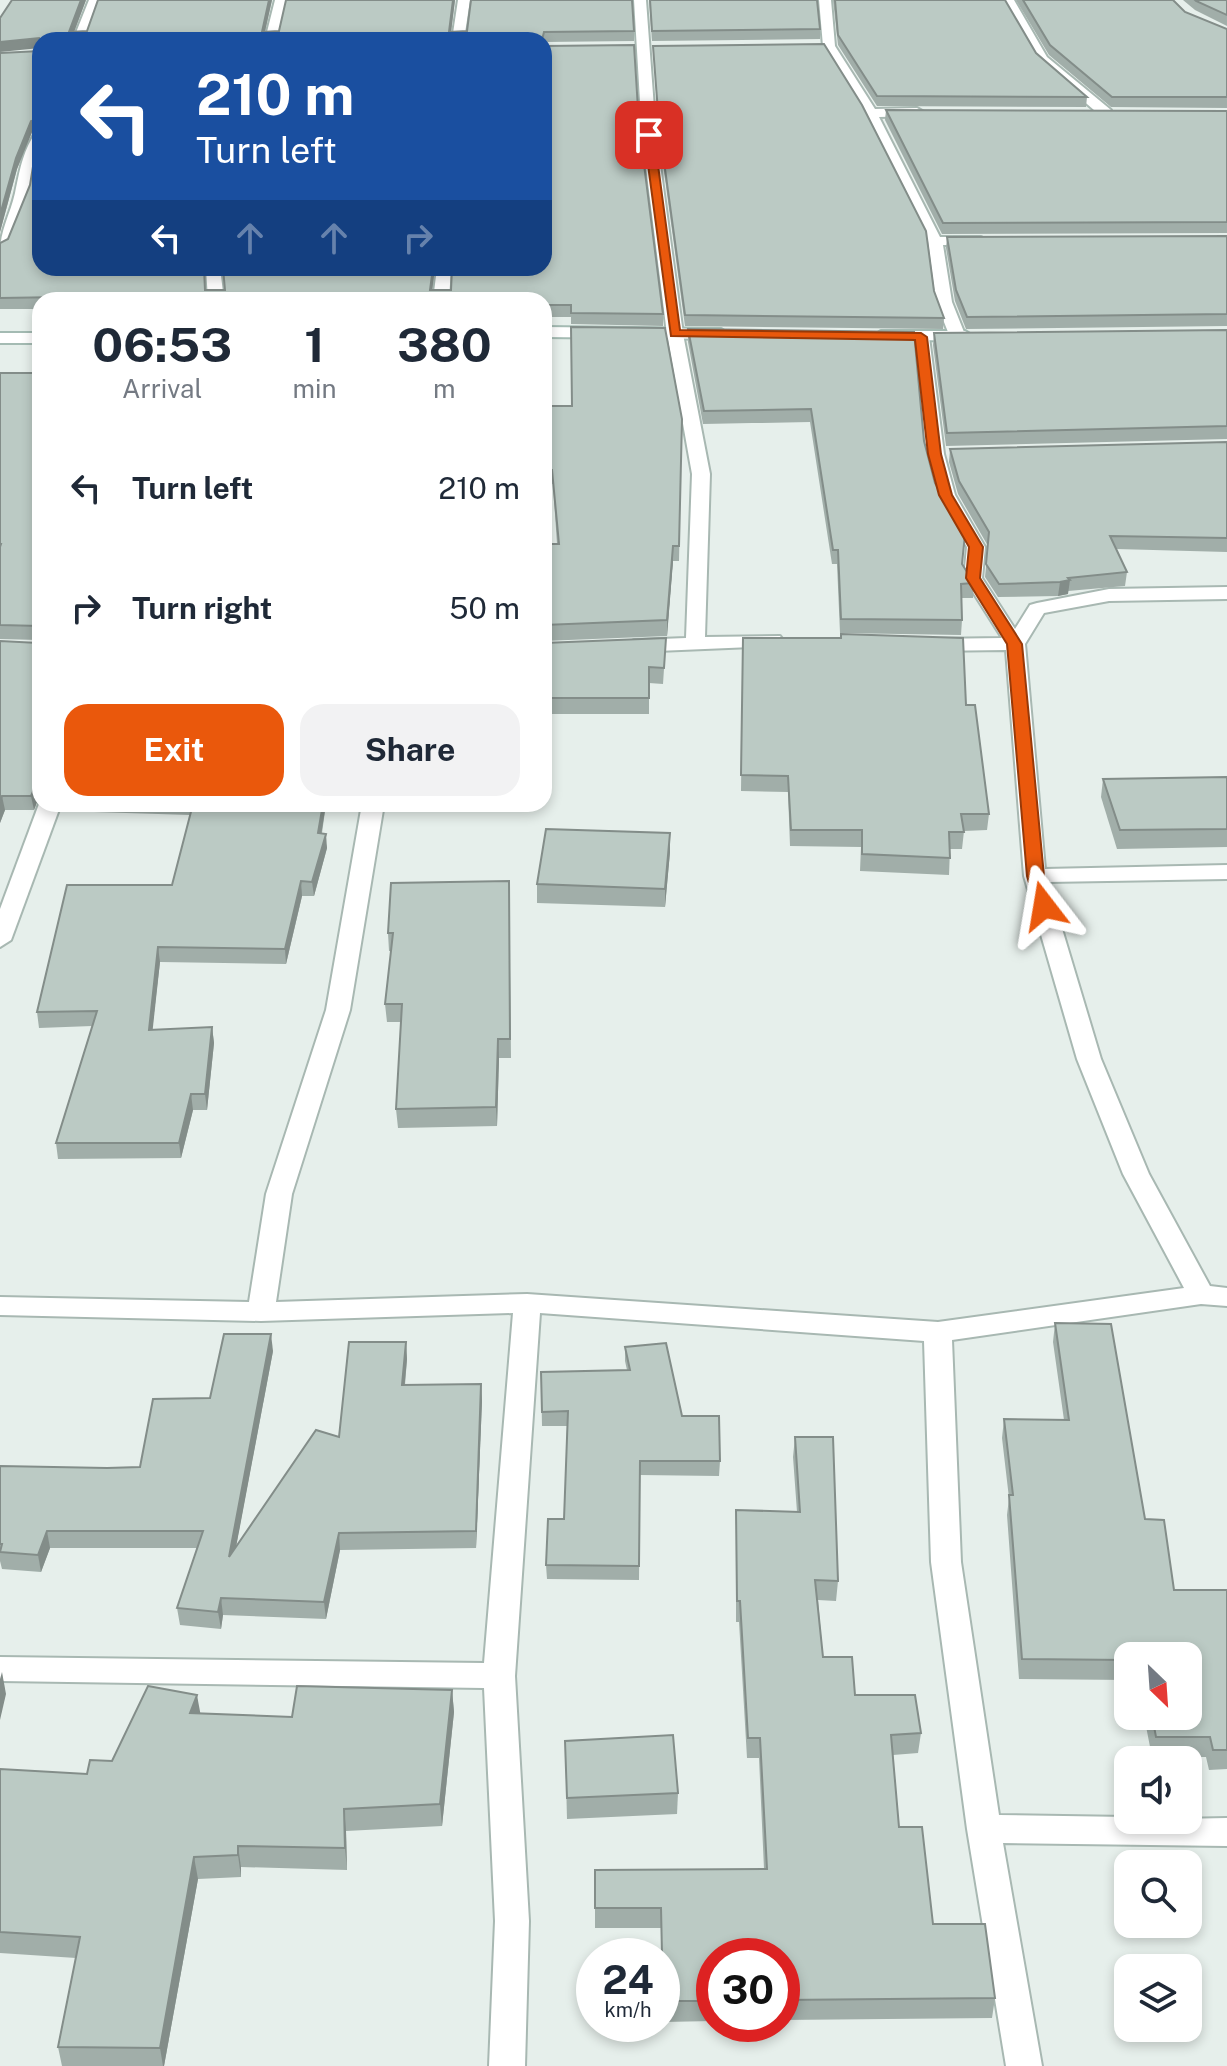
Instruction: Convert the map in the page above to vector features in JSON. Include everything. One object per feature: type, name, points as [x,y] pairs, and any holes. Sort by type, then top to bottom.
[{"type":"street","points":[[82,32],[95,0]]},
{"type":"street","points":[[273,32],[281,0]]},
{"type":"street","points":[[459,32],[464,0]]},
{"type":"street","points":[[640,0],[649,135],[675,334],[701,474],[695,644]]},
{"type":"street","points":[[825,0],[829,46],[871,113],[910,198],[935,241],[944,302],[958,337]]},
{"type":"street","points":[[1008,0],[1042,59],[1106,113]]},
{"type":"street","points":[[813,46],[829,46]]},
{"type":"street","points":[[871,113],[934,112]]},
{"type":"street","points":[[1075,113],[1121,113]]},
{"type":"street","points":[[0,249],[22,195],[27,159],[32,150]]},
{"type":"street","points":[[935,241],[996,241]]},
{"type":"street","points":[[552,332],[735,334]]},
{"type":"street","points":[[858,336],[990,336]]},
{"type":"street","points":[[0,1306],[261,1312],[527,1303],[938,1332],[1214,1296],[1136,1174],[1089,1059],[1035,876],[1015,644],[973,578],[976,547],[946,495],[942,454],[921,337]]},
{"type":"street","points":[[0,338],[32,338]]},
{"type":"street","points":[[1015,644],[1037,609],[1109,595],[1227,593]]},
{"type":"street","points":[[619,646],[800,639]]},
{"type":"street","points":[[909,644],[1015,644]]},
{"type":"street","points":[[0,940],[47,812]]},
{"type":"street","points":[[261,1312],[279,1194],[338,1010],[372,812]]},
{"type":"street","points":[[1035,876],[1227,872]]},
{"type":"street","points":[[507,2066],[512,1921],[499,1676],[527,1303]]},
{"type":"street","points":[[938,1332],[946,1562],[984,1829],[1024,2066]]},
{"type":"street","points":[[0,1669],[499,1676]]},
{"type":"street","points":[[984,1829],[1227,1832]]},
{"type":"building","points":[[12,0],[81,0],[69,32],[32,32],[32,39],[0,42],[0,18]]},
{"type":"building","points":[[98,0],[269,0],[262,32],[69,32],[87,31]]},
{"type":"building","points":[[286,0],[453,0],[449,32],[262,32],[279,31]]},
{"type":"building","points":[[471,0],[632,0],[634,31],[449,32],[467,31]]},
{"type":"building","points":[[650,0],[817,0],[820,29],[652,31]]},
{"type":"building","points":[[835,0],[1005,0],[1036,53],[1087,97],[877,96],[838,35]]},
{"type":"building","points":[[1023,0],[1173,0],[1185,12],[1227,29],[1227,97],[1112,97],[1050,45]]},
{"type":"building","points":[[1227,0],[1227,15],[1196,1]]},
{"type":"building","points":[[824,44],[862,105],[926,231],[934,291],[944,318],[685,315],[659,125],[653,46]]},
{"type":"building","points":[[634,45],[639,125],[663,314],[571,313],[571,305],[552,305],[552,292],[32,292],[32,297],[0,298],[0,243],[8,239],[32,173],[32,276],[204,276],[205,290],[225,290],[224,276],[432,276],[430,290],[451,290],[452,276],[552,276],[552,46]]},
{"type":"building","points":[[32,51],[32,121],[16,158],[0,215],[0,53]]},
{"type":"building","points":[[886,110],[1227,111],[1227,222],[943,223]]},
{"type":"building","points":[[1227,236],[1227,314],[967,317],[956,290],[947,237]]},
{"type":"building","points":[[571,327],[665,328],[682,419],[679,546],[673,546],[667,620],[552,625],[552,544],[559,544],[552,470],[552,406],[572,406]]},
{"type":"building","points":[[688,329],[914,332],[924,441],[935,483],[965,534],[962,564],[974,583],[961,584],[962,620],[841,619],[838,550],[833,550],[811,409],[704,411]]},
{"type":"building","points":[[1227,330],[1227,426],[947,433],[934,333]]},
{"type":"building","points":[[0,373],[32,373],[32,626],[0,625]]},
{"type":"building","points":[[1227,442],[1227,538],[1110,536],[1127,572],[1068,578],[1070,580],[1060,582],[999,584],[986,564],[989,532],[959,481],[950,449]]},
{"type":"building","points":[[841,634],[963,638],[966,705],[975,705],[989,814],[961,814],[964,832],[949,832],[950,858],[862,854],[862,830],[791,830],[788,776],[741,775],[743,638],[841,638]]},
{"type":"building","points":[[666,638],[664,668],[649,667],[649,698],[552,698],[552,643]]},
{"type":"building","points":[[0,641],[32,643],[32,794],[2,796],[0,802]]},
{"type":"building","points":[[1227,777],[1227,829],[1120,830],[1103,779]]},
{"type":"building","points":[[191,812],[322,812],[318,833],[326,834],[312,882],[301,881],[285,949],[158,947],[149,1030],[212,1027],[205,1094],[191,1094],[179,1143],[56,1143],[97,1011],[37,1012],[67,885],[172,885]]},
{"type":"building","points":[[546,829],[670,833],[665,889],[537,884]]},
{"type":"building","points":[[509,881],[510,1039],[498,1039],[496,1107],[396,1109],[402,1004],[385,1004],[393,933],[388,933],[391,883]]},
{"type":"building","points":[[1055,1323],[1111,1324],[1145,1519],[1164,1520],[1174,1590],[1227,1590],[1227,1750],[1213,1750],[1210,1737],[1156,1737],[1155,1730],[1202,1730],[1202,1642],[1114,1642],[1114,1660],[1022,1659],[1009,1495],[1013,1495],[1004,1419],[1069,1420]]},
{"type":"building","points":[[224,1334],[271,1334],[229,1557],[316,1430],[339,1437],[349,1342],[406,1342],[402,1385],[481,1384],[476,1531],[339,1533],[324,1602],[221,1598],[218,1612],[177,1608],[203,1531],[47,1531],[38,1555],[0,1552],[0,1466],[140,1467],[153,1399],[210,1398]]},
{"type":"building","points":[[666,1343],[682,1416],[719,1416],[720,1461],[640,1461],[639,1566],[546,1565],[548,1519],[564,1519],[568,1411],[542,1412],[541,1372],[630,1370],[625,1347]]},
{"type":"building","points":[[795,1437],[833,1437],[838,1581],[815,1580],[823,1657],[852,1657],[855,1695],[915,1695],[921,1733],[891,1735],[899,1827],[922,1827],[933,1924],[985,1924],[995,1998],[800,2000],[800,1938],[696,1938],[696,2001],[680,2001],[680,1938],[662,1938],[661,1908],[595,1908],[595,1870],[767,1869],[760,1738],[748,1738],[740,1601],[737,1601],[736,1510],[800,1512]]},
{"type":"building","points":[[148,1686],[197,1695],[190,1713],[292,1717],[297,1686],[452,1690],[440,1804],[344,1809],[345,1848],[238,1846],[238,1855],[194,1857],[160,2048],[58,2047],[80,1937],[0,1932],[0,1769],[87,1774],[90,1760],[112,1761]]},
{"type":"building","points":[[673,1735],[678,1793],[567,1798],[565,1741]]},
{"type":"route","points":[[649,135],[675,334],[921,337],[935,454],[946,495],[976,547],[973,578],[1015,644],[1035,876],[1044,906]]}]
